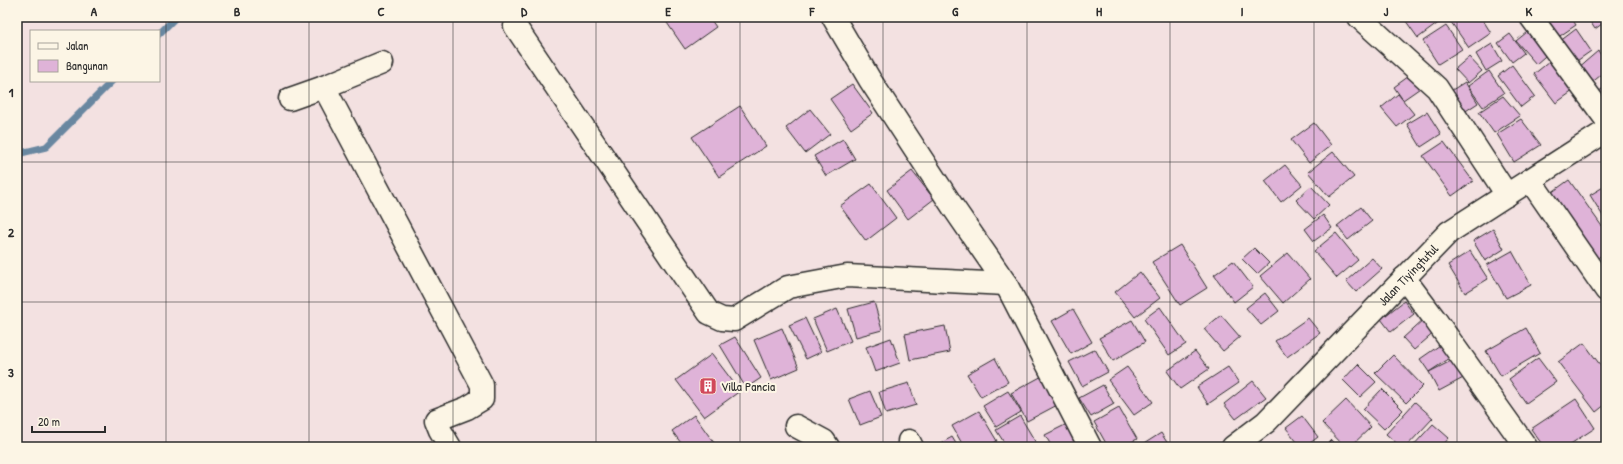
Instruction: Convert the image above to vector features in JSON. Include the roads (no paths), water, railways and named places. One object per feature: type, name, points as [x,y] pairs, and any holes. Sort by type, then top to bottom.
[{"type":"street","points":[[833,17],[870,80],[953,207],[1006,284],[1090,447]]},
{"type":"street","points":[[1359,17],[1437,88],[1507,195]]},
{"type":"street","points":[[1531,17],[1606,119]]},
{"type":"street","points":[[515,26],[709,313],[722,319],[734,320],[788,287],[847,276],[1006,284]]},
{"type":"street","points":[[290,100],[324,88],[382,63]]},
{"type":"street","points":[[324,88],[482,385],[482,399],[467,408],[436,420],[450,447]]},
{"type":"street","name":"Jalan Tiyingtutul","points":[[1234,447],[1266,422],[1449,232],[1606,132]]},
{"type":"street","points":[[1530,180],[1606,290]]},
{"type":"street","points":[[1404,278],[1526,447]]},
{"type":"street","points":[[796,426],[824,441],[828,447]]},
{"type":"waterway","points":[[160,33],[176,17]]},
{"type":"waterway","points":[[17,154],[46,147],[111,82]]},
{"type":"place","name":"Villa Pancia","points":[[708,386]]}]
